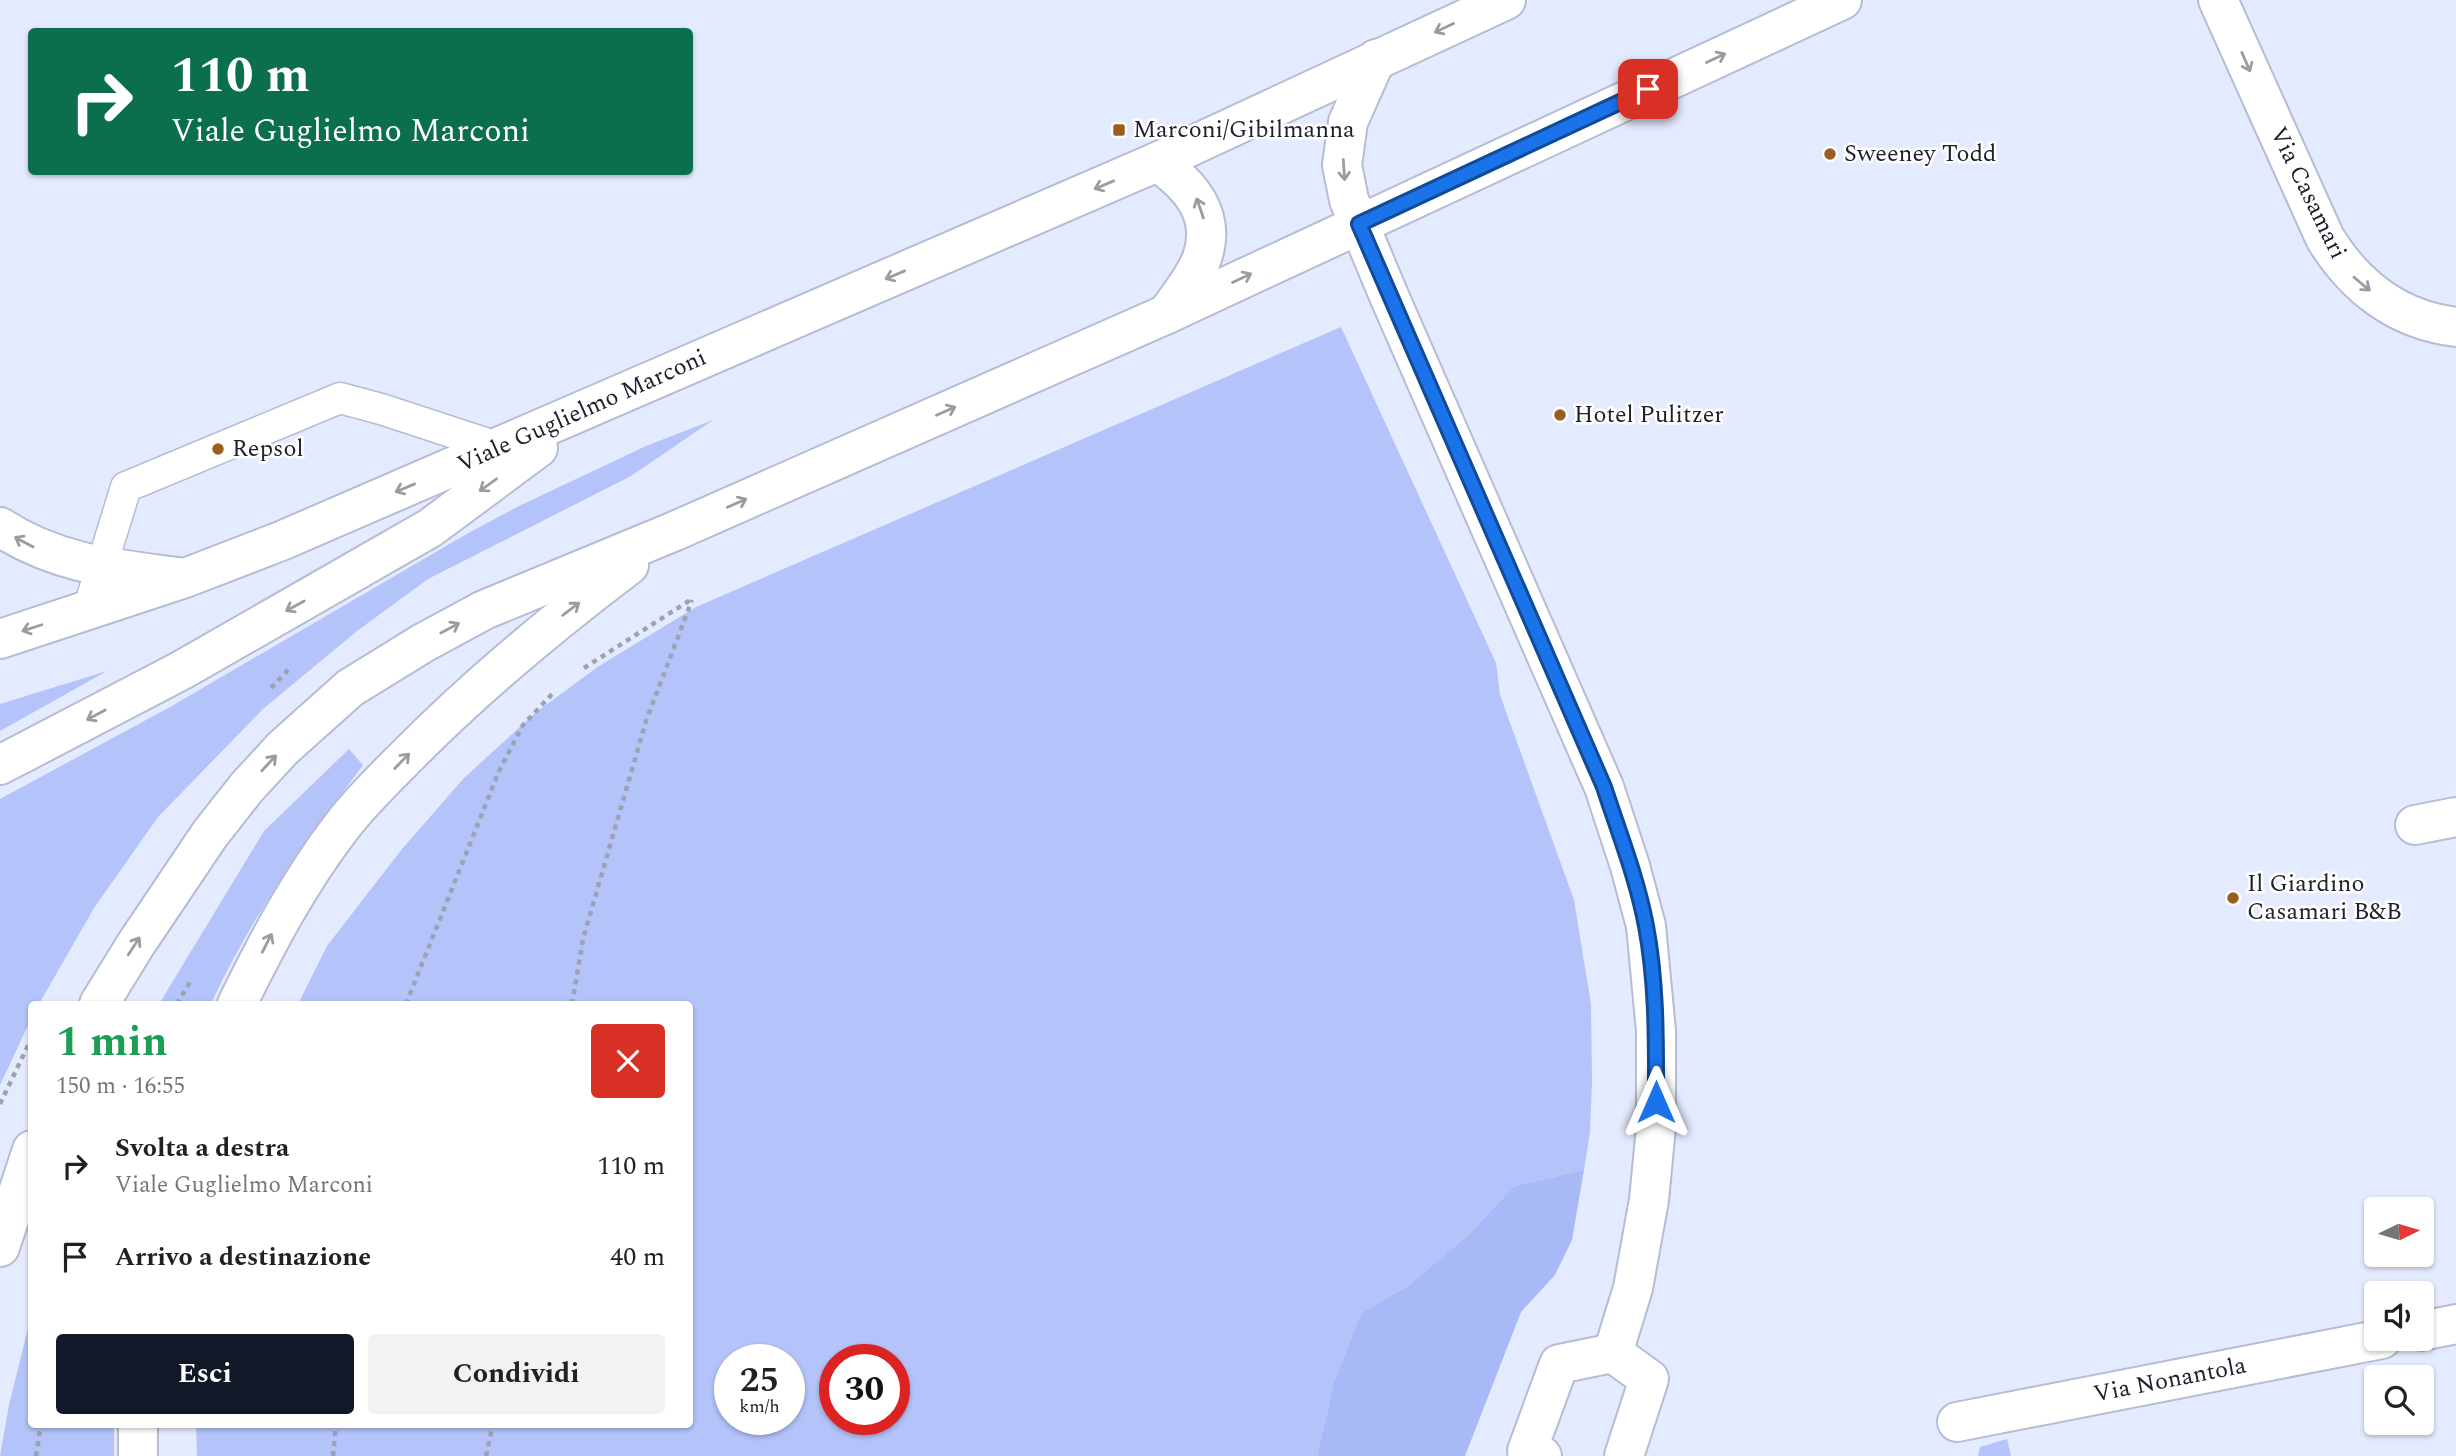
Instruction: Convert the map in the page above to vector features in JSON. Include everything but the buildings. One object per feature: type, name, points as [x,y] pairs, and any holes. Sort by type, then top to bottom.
[{"type":"main road","name":"Viale Guglielmo Marconi","points":[[0,639],[185,578],[281,541],[1157,162],[1506,0]]},
{"type":"main road","points":[[101,1001],[209,834],[247,787],[283,748],[350,688],[423,643],[484,610],[675,531],[1167,314],[1842,0]]},
{"type":"main road","name":"Via Casamari","points":[[2218,0],[2325,238],[2339,261],[2357,281],[2395,308],[2432,324],[2456,327]]},
{"type":"main road","points":[[1377,60],[1348,122],[1343,177],[1359,224],[1604,787],[1634,877],[1646,926],[1656,1031],[1656,1126],[1649,1200],[1633,1288],[1613,1353]]},
{"type":"main road","points":[[1157,162],[1177,176],[1195,195],[1205,224],[1206,236],[1202,259],[1196,271],[1167,314]]},
{"type":"main road","points":[[0,765],[182,670],[430,528],[602,401]]},
{"type":"main road","points":[[0,527],[24,543],[61,557],[101,567],[185,578]]},
{"type":"main road","points":[[239,1001],[286,907],[336,834],[368,796],[425,737],[501,667],[563,615],[675,531]]},
{"type":"main road","points":[[2415,825],[2456,817]]},
{"type":"main road","points":[[0,1247],[28,1162]]},
{"type":"main road","points":[[2434,1329],[2456,1324]]},
{"type":"main road","name":"Via Nonantola","points":[[1957,1422],[2364,1343]]},
{"type":"main road","points":[[1542,1456],[1527,1451],[1559,1364],[1613,1353],[1649,1378],[1624,1456]]},
{"type":"main road","points":[[138,1428],[138,1456]]},
{"type":"lane","points":[[88,610],[126,487],[340,398],[500,448]]},
{"type":"path","points":[[573,1001],[583,939],[642,733],[692,599],[600,656],[578,673]]},
{"type":"path","points":[[407,1001],[499,771],[528,718],[558,688]]},
{"type":"path","points":[[0,1104],[28,1045]]},
{"type":"path","points":[[36,1456],[40,1428]]},
{"type":"path","points":[[333,1456],[336,1428]]},
{"type":"path","points":[[486,1456],[491,1428]]},
{"type":"shaded area","points":[[1341,327],[1496,663],[1500,695],[1574,900],[1591,1004],[1590,1132],[1584,1170],[1514,1186],[1470,1233],[1409,1285],[1361,1313],[1334,1382],[1317,1456],[197,1456],[196,1428],[693,1428],[693,1001],[300,1001],[327,946],[402,849],[464,778],[535,713],[599,666],[696,607]]},
{"type":"shaded area","points":[[713,420],[631,476],[428,579],[357,631],[263,709],[158,817],[94,908],[41,1001],[28,1001],[28,1025],[0,1085],[0,799],[170,707],[465,535],[519,506],[646,446]]},
{"type":"shaded area","points":[[107,671],[0,731],[0,704]]},
{"type":"shaded area","points":[[349,749],[363,765],[300,851],[262,910],[212,1001],[161,1001],[264,831]]},
{"type":"shaded area","points":[[1584,1170],[1572,1240],[1555,1275],[1521,1312],[1465,1456],[1317,1456],[1334,1382],[1361,1313],[1409,1285],[1470,1233],[1514,1186]]},
{"type":"shaded area","points":[[28,1328],[28,1428],[114,1428],[114,1456],[0,1456],[9,1405]]},
{"type":"shaded area","points":[[2007,1439],[2011,1456],[1978,1456],[1980,1447]]},
{"type":"place","name":"Marconi/Gibilmanna","points":[[1119,130]]},
{"type":"place","name":"Sweeney Todd","points":[[1830,154]]},
{"type":"place","name":"Hotel Pulitzer","points":[[1560,415]]},
{"type":"place","name":"Repsol","points":[[218,449]]},
{"type":"place","name":"Il Giardino Casamari B&B","points":[[2233,898]]},
{"type":"route","points":[[1648,89],[1359,224],[1604,787],[1646,926],[1653,978],[1656,1102]]}]
